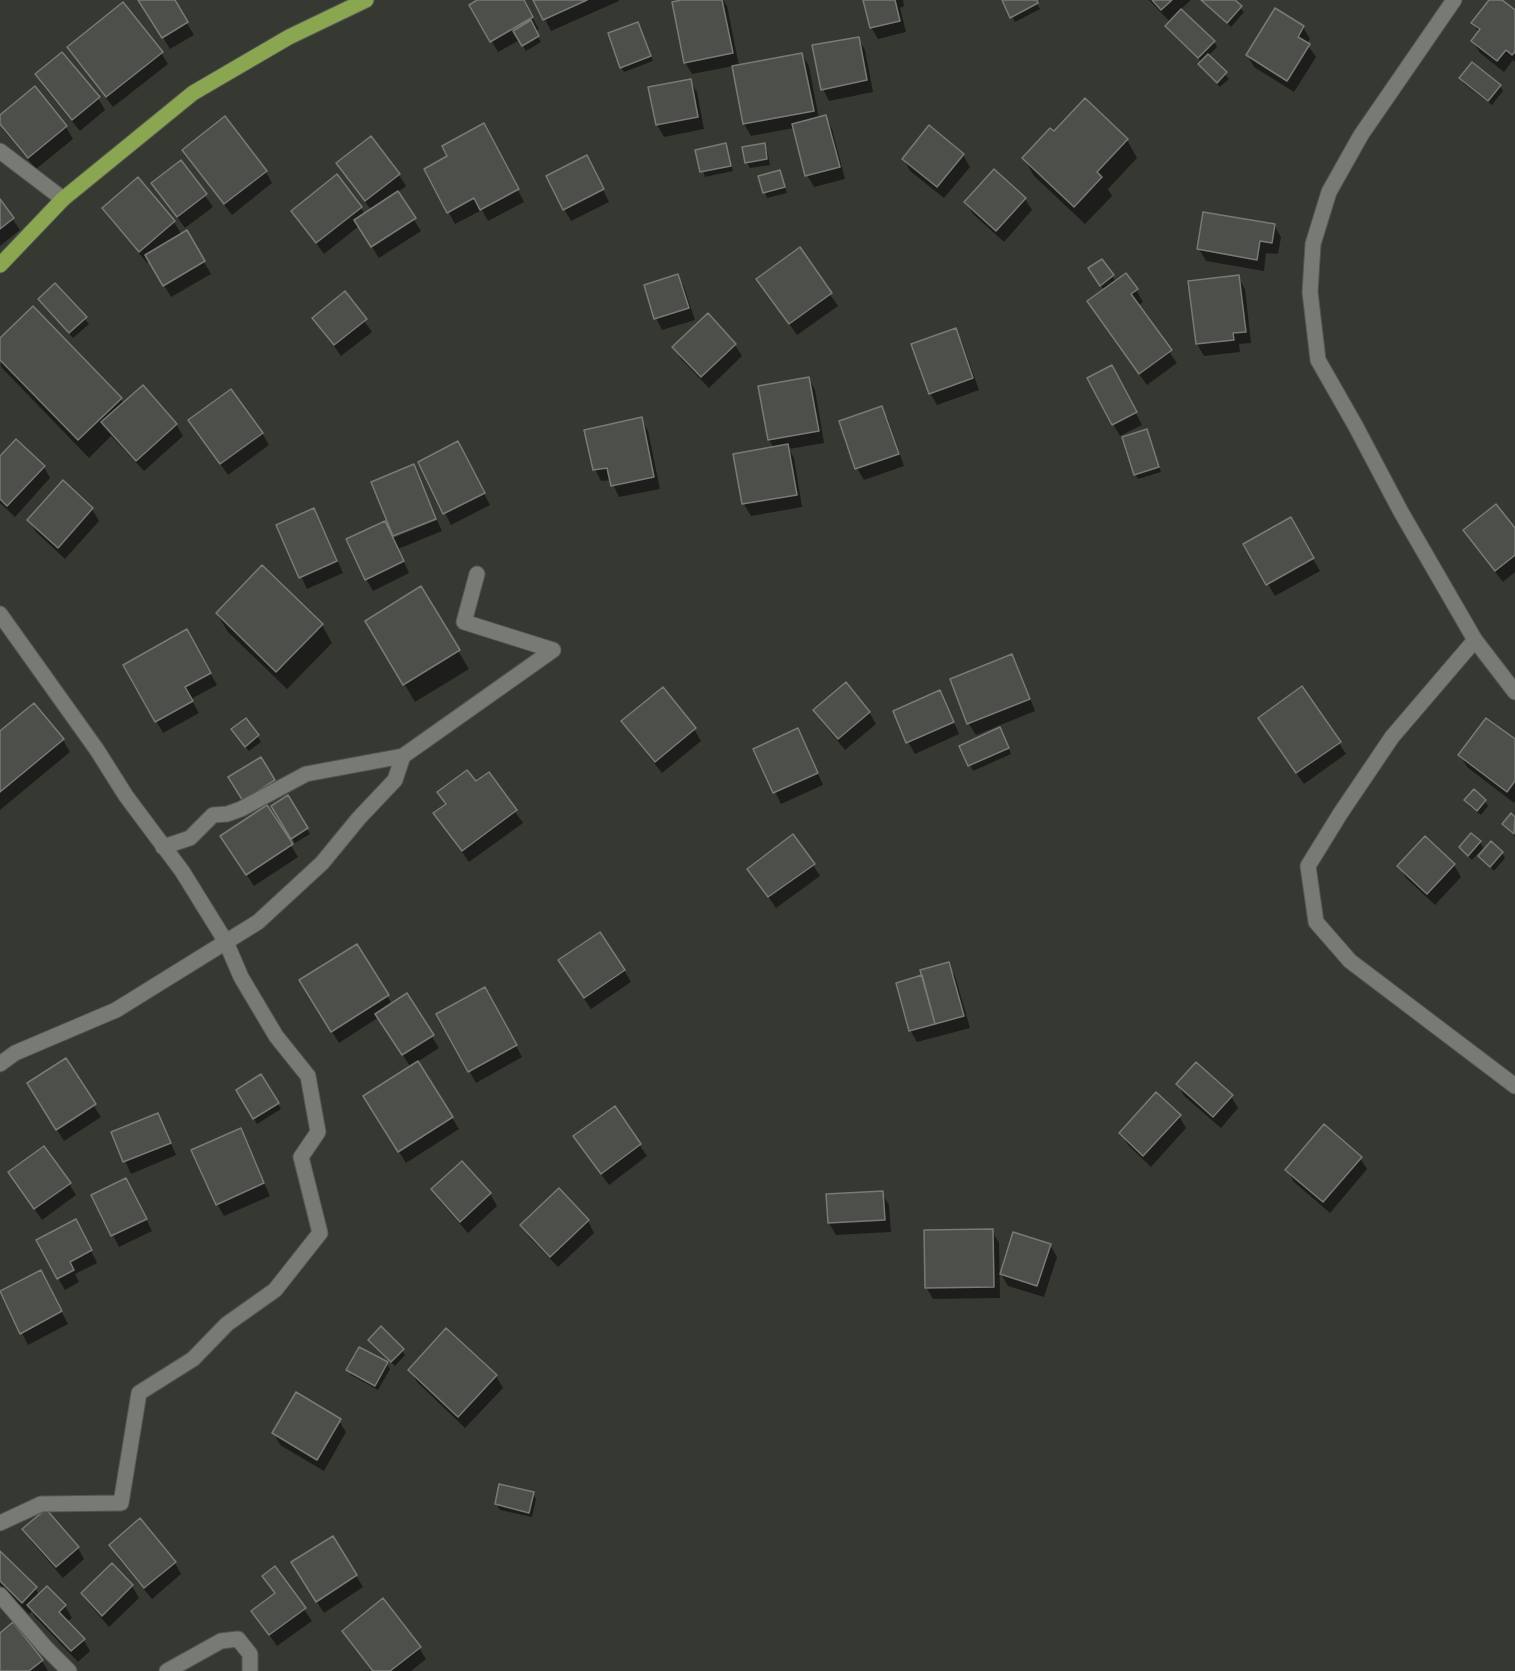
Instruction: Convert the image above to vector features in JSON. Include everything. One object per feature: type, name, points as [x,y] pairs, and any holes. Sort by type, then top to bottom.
[{"type":"main road","points":[[0,265],[63,199],[193,93],[289,37],[366,0]]},
{"type":"street","points":[[1454,0],[1361,135],[1329,192],[1313,244],[1310,292],[1318,360],[1401,512],[1475,640],[1515,692]]},
{"type":"street","points":[[0,152],[63,199]]},
{"type":"street","points":[[163,847],[190,838],[213,815],[227,814],[241,809],[306,774],[403,756],[553,650],[464,622],[477,574]]},
{"type":"street","points":[[0,614],[97,750],[126,796],[182,870],[226,942],[241,977],[276,1035],[308,1076],[318,1132],[302,1157],[320,1233],[275,1290],[227,1324],[194,1359],[139,1393],[121,1503],[41,1504],[0,1524]]},
{"type":"street","points":[[1475,640],[1392,737],[1308,866],[1316,922],[1350,961],[1515,1086]]},
{"type":"street","points":[[0,1064],[15,1053],[116,1010],[258,922],[322,863],[359,818],[395,780],[403,756]]},
{"type":"street","points":[[0,1595],[69,1671]]},
{"type":"street","points":[[167,1671],[221,1641],[238,1639],[250,1654],[250,1671]]},
{"type":"building","points":[[138,0],[175,0],[188,22],[162,38]]},
{"type":"building","points":[[477,0],[524,0],[533,17],[490,42],[469,5]]},
{"type":"building","points":[[533,0],[587,0],[543,20]]},
{"type":"building","points":[[722,0],[733,53],[684,63],[672,2]]},
{"type":"building","points":[[863,0],[895,0],[900,21],[870,28]]},
{"type":"building","points":[[1002,0],[1037,0],[1038,3],[1010,18]]},
{"type":"building","points":[[1152,0],[1172,0],[1161,10]]},
{"type":"building","points":[[1201,0],[1235,0],[1242,6],[1227,23]]},
{"type":"building","points":[[1489,0],[1502,0],[1515,10],[1515,52],[1512,55],[1506,50],[1497,61],[1471,41],[1480,29],[1471,23]]},
{"type":"building","points":[[123,2],[163,52],[106,97],[67,47]]},
{"type":"building","points":[[1275,8],[1304,26],[1298,37],[1310,44],[1287,81],[1246,55]]},
{"type":"building","points":[[1181,9],[1215,41],[1198,58],[1165,26]]},
{"type":"building","points":[[531,20],[539,36],[522,46],[513,31]]},
{"type":"building","points":[[638,22],[651,56],[620,68],[608,33]]},
{"type":"building","points":[[859,37],[867,80],[821,90],[812,45]]},
{"type":"building","points":[[62,52],[100,97],[72,120],[35,74]]},
{"type":"building","points":[[802,53],[814,111],[743,124],[732,66]]},
{"type":"building","points":[[1208,54],[1227,72],[1217,83],[1198,64]]},
{"type":"building","points":[[1472,62],[1501,85],[1488,101],[1459,78]]},
{"type":"building","points":[[691,79],[698,117],[656,125],[648,87]]},
{"type":"building","points":[[35,86],[67,126],[28,158],[0,124],[0,115]]},
{"type":"building","points":[[1085,98],[1128,139],[1097,172],[1102,177],[1074,207],[1022,158],[1050,128],[1054,131]]},
{"type":"building","points":[[826,115],[840,167],[805,176],[792,124]]},
{"type":"building","points":[[225,116],[267,171],[224,204],[182,150]]},
{"type":"building","points":[[484,123],[519,189],[480,210],[474,198],[447,213],[424,169],[447,156],[442,146]]},
{"type":"building","points":[[929,125],[964,154],[937,187],[902,159]]},
{"type":"building","points":[[371,136],[400,174],[365,201],[336,163]]},
{"type":"building","points":[[726,143],[731,166],[700,172],[695,150]]},
{"type":"building","points":[[765,143],[767,159],[745,163],[742,147]]},
{"type":"building","points":[[587,155],[604,189],[563,210],[546,176]]},
{"type":"building","points":[[181,160],[207,194],[177,217],[151,183]]},
{"type":"building","points":[[994,169],[1026,198],[996,231],[964,202]]},
{"type":"building","points":[[780,170],[785,187],[763,193],[758,176]]},
{"type":"building","points":[[337,174],[362,207],[316,243],[291,211]]},
{"type":"building","points":[[138,177],[175,221],[139,252],[102,208]]},
{"type":"building","points":[[398,191],[416,218],[371,247],[354,220]]},
{"type":"building","points":[[0,199],[14,218],[0,229]]},
{"type":"building","points":[[1203,212],[1275,224],[1272,243],[1260,241],[1257,260],[1197,249]]},
{"type":"building","points":[[187,230],[205,261],[163,286],[145,255]]},
{"type":"building","points":[[800,247],[832,293],[789,324],[756,279]]},
{"type":"building","points":[[1102,259],[1114,275],[1100,286],[1088,268]]},
{"type":"building","points":[[1126,273],[1138,289],[1131,294],[1172,350],[1139,374],[1087,301]]},
{"type":"building","points":[[678,274],[689,308],[654,319],[644,285]]},
{"type":"building","points":[[1239,275],[1246,332],[1233,333],[1234,340],[1196,344],[1188,281]]},
{"type":"building","points":[[55,283],[87,317],[69,333],[38,299]]},
{"type":"building","points":[[345,291],[367,319],[334,345],[312,318]]},
{"type":"building","points":[[33,306],[122,398],[78,440],[0,360],[0,338]]},
{"type":"building","points":[[708,313],[736,344],[701,377],[672,347]]},
{"type":"building","points":[[956,328],[973,378],[929,394],[911,344]]},
{"type":"building","points":[[1112,365],[1137,412],[1112,425],[1087,378]]},
{"type":"building","points":[[809,377],[819,431],[768,440],[758,386]]},
{"type":"building","points":[[143,385],[177,424],[136,461],[101,422]]},
{"type":"building","points":[[231,389],[263,433],[220,464],[188,420]]},
{"type":"building","points":[[882,406],[899,454],[855,469],[839,421]]},
{"type":"building","points":[[642,417],[654,477],[611,486],[607,468],[593,470],[584,430]]},
{"type":"building","points":[[1147,429],[1159,467],[1134,475],[1122,437]]},
{"type":"building","points":[[16,439],[45,466],[7,506],[0,499],[0,456]]},
{"type":"building","points":[[458,441],[485,493],[443,514],[418,462]]},
{"type":"building","points":[[788,444],[797,495],[742,504],[733,454]]},
{"type":"building","points":[[414,464],[436,519],[393,536],[371,482]]},
{"type":"building","points":[[63,480],[93,508],[58,548],[27,520]]},
{"type":"building","points":[[1496,504],[1515,528],[1515,555],[1495,571],[1463,530]]},
{"type":"building","points":[[314,508],[337,561],[299,578],[276,525]]},
{"type":"building","points":[[1291,517],[1314,558],[1266,585],[1243,544]]},
{"type":"building","points":[[385,521],[404,561],[365,580],[346,539]]},
{"type":"building","points":[[262,565],[323,624],[276,672],[216,613]]},
{"type":"building","points":[[421,586],[460,650],[403,685],[365,621]]},
{"type":"building","points":[[187,629],[211,673],[185,687],[193,701],[155,722],[123,665]]},
{"type":"building","points":[[1012,654],[1030,699],[967,724],[950,679]]},
{"type":"building","points":[[846,682],[870,712],[838,739],[813,710]]},
{"type":"building","points":[[1302,686],[1341,742],[1296,773],[1258,718]]},
{"type":"building","points":[[663,687],[696,728],[655,762],[621,721]]},
{"type":"building","points":[[940,690],[954,722],[906,743],[893,711]]},
{"type":"building","points":[[34,703],[64,739],[0,792],[0,731]]},
{"type":"building","points":[[246,718],[259,735],[245,747],[231,729]]},
{"type":"building","points":[[1486,718],[1515,739],[1515,781],[1507,792],[1458,755]]},
{"type":"building","points":[[1000,727],[1009,748],[968,766],[959,746]]},
{"type":"building","points":[[798,728],[818,773],[773,793],[753,749]]},
{"type":"building","points":[[261,757],[275,780],[243,801],[228,777]]},
{"type":"building","points":[[467,770],[476,781],[489,772],[517,810],[462,851],[433,813],[446,804],[437,792]]},
{"type":"building","points":[[1474,789],[1486,800],[1477,811],[1464,800]]},
{"type":"building","points":[[288,795],[308,828],[291,839],[271,806]]},
{"type":"building","points":[[267,805],[293,844],[246,875],[220,836]]},
{"type":"building","points":[[1511,813],[1515,817],[1514,834],[1502,824]]},
{"type":"building","points":[[1471,833],[1481,841],[1468,856],[1459,847]]},
{"type":"building","points":[[793,834],[815,864],[768,897],[747,869]]},
{"type":"building","points":[[1425,836],[1455,864],[1427,894],[1397,866]]},
{"type":"building","points":[[1491,841],[1503,852],[1490,867],[1478,856]]},
{"type":"building","points":[[600,932],[625,970],[584,998],[558,960]]},
{"type":"building","points":[[357,944],[389,995],[331,1032],[299,980]]},
{"type":"building","points":[[949,962],[964,1016],[935,1024],[920,970]]},
{"type":"building","points":[[922,975],[935,1024],[909,1031],[896,983]]},
{"type":"building","points":[[485,987],[517,1045],[468,1072],[436,1014]]},
{"type":"building","points":[[407,993],[434,1035],[402,1055],[375,1014]]},
{"type":"building","points":[[66,1058],[96,1104],[56,1130],[27,1083]]},
{"type":"building","points":[[418,1061],[453,1117],[398,1152],[363,1096]]},
{"type":"building","points":[[1196,1062],[1233,1095],[1213,1117],[1176,1084]]},
{"type":"building","points":[[261,1074],[279,1103],[253,1119],[236,1090]]},
{"type":"building","points":[[1156,1092],[1181,1115],[1143,1156],[1119,1133]]},
{"type":"building","points":[[615,1106],[641,1144],[601,1174],[573,1136]]},
{"type":"building","points":[[158,1113],[171,1143],[123,1162],[111,1132]]},
{"type":"building","points":[[1324,1124],[1362,1157],[1323,1202],[1285,1170]]},
{"type":"building","points":[[241,1128],[264,1183],[216,1205],[191,1150]]},
{"type":"building","points":[[44,1146],[71,1183],[34,1209],[8,1172]]},
{"type":"building","points":[[462,1161],[491,1193],[460,1222],[431,1189]]},
{"type":"building","points":[[126,1178],[147,1219],[111,1236],[91,1195]]},
{"type":"building","points":[[559,1188],[589,1220],[550,1257],[520,1225]]},
{"type":"building","points":[[883,1191],[885,1220],[828,1223],[826,1194]]},
{"type":"building","points":[[76,1219],[92,1250],[70,1262],[74,1270],[57,1279],[36,1240]]},
{"type":"building","points":[[993,1229],[994,1287],[925,1288],[924,1230]]},
{"type":"building","points":[[1013,1232],[1051,1244],[1037,1286],[1000,1274]]},
{"type":"building","points":[[41,1270],[62,1311],[20,1334],[0,1291]]},
{"type":"building","points":[[381,1326],[404,1349],[391,1362],[368,1340]]},
{"type":"building","points":[[446,1328],[497,1375],[458,1417],[408,1370]]},
{"type":"building","points":[[359,1347],[388,1362],[375,1386],[346,1370]]},
{"type":"building","points":[[296,1392],[341,1419],[317,1460],[272,1433]]},
{"type":"building","points":[[499,1484],[534,1492],[529,1513],[495,1504]]},
{"type":"building","points":[[46,1509],[79,1547],[56,1567],[22,1529]]},
{"type":"building","points":[[140,1518],[176,1562],[144,1588],[109,1545]]},
{"type":"building","points":[[333,1536],[357,1575],[316,1602],[291,1562]]},
{"type":"building","points":[[0,1551],[37,1587],[22,1603],[0,1581]]},
{"type":"building","points":[[112,1563],[133,1585],[102,1616],[81,1593]]},
{"type":"building","points":[[275,1566],[306,1608],[269,1635],[251,1611],[275,1593],[262,1576]]},
{"type":"building","points":[[47,1586],[66,1605],[59,1612],[85,1639],[71,1651],[27,1605]]},
{"type":"building","points":[[383,1598],[421,1647],[390,1671],[373,1671],[342,1631]]},
{"type":"building","points":[[13,1622],[43,1660],[29,1671],[0,1671],[0,1633]]}]
